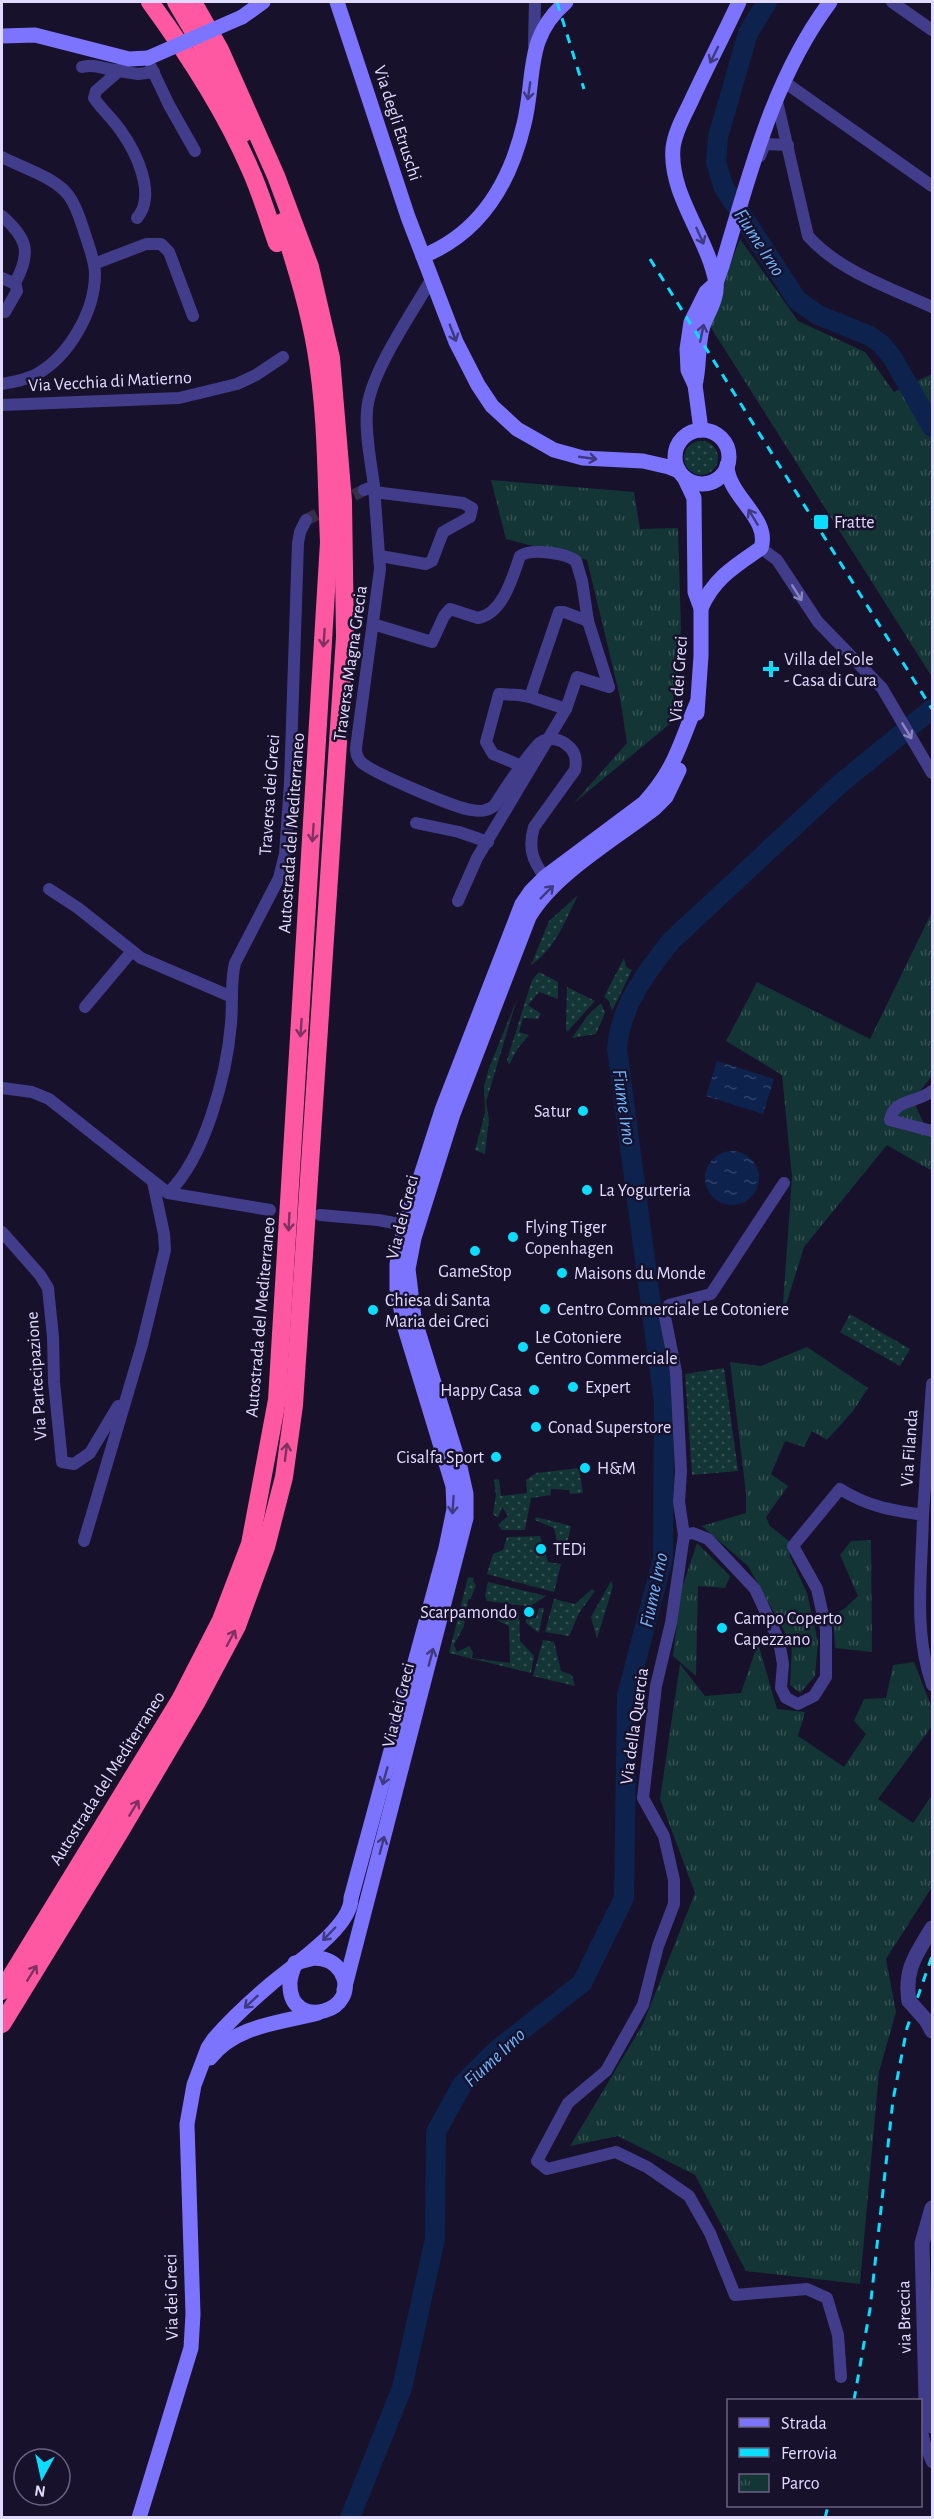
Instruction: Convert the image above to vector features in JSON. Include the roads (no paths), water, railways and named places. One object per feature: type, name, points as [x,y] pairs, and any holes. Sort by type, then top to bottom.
[{"type":"highway","points":[[150,2],[187,52],[250,169],[292,286],[307,352],[319,546],[328,580]]},
{"type":"highway","points":[[176,2],[206,55],[260,167],[282,223],[303,290],[316,350],[324,407],[328,580]]},
{"type":"highway","points":[[193,2],[220,50],[276,176],[310,267],[315,287],[331,358],[335,395],[343,501],[345,637]]},
{"type":"highway","points":[[206,2],[237,63],[285,170],[310,236],[328,296],[346,404],[353,491],[354,565],[345,637]]},
{"type":"highway","name":"Autostrada del Mediterraneo","points":[[2,1991],[180,1700],[221,1620],[250,1544],[277,1400],[328,580]]},
{"type":"highway","name":"Autostrada del Mediterraneo","points":[[2,2024],[196,1703],[237,1626],[252,1590],[269,1537],[284,1477],[297,1361],[345,637]]},
{"type":"main road","points":[[2,36],[35,35],[151,65],[242,17],[263,2]]},
{"type":"main road","name":"Via degli Etruschi","points":[[337,2],[423,256]]},
{"type":"main road","points":[[566,2],[552,16],[533,52],[525,123],[510,166],[489,207],[463,234],[423,256],[456,342],[478,385],[492,406],[517,429],[554,450],[583,458],[643,461],[669,467],[696,483],[709,483],[720,476],[727,465]]},
{"type":"main road","points":[[716,283],[704,245],[680,191],[673,161],[674,147],[680,124],[739,2]]},
{"type":"main road","points":[[701,430],[694,385],[688,370],[687,349],[691,322],[706,292],[716,283],[723,266],[776,96],[808,33],[830,2]]},
{"type":"main road","points":[[682,474],[676,464],[676,448],[686,435],[701,430],[709,431],[723,441],[727,449],[730,480],[762,531],[761,548],[725,573],[708,592],[701,608]]},
{"type":"main road","name":"Via dei Greci","points":[[344,1990],[466,1518],[466,1494],[460,1467],[412,1306],[408,1269],[414,1238],[453,1114],[529,917],[549,890],[656,808],[666,797],[692,741],[698,720],[701,608],[695,592],[693,491],[682,474]]},
{"type":"main road","name":"Via dei Greci","points":[[695,514],[699,519],[700,555],[703,568],[709,573],[725,573]]},
{"type":"main road","name":"Via dei Greci","points":[[139,2517],[191,2348],[193,2314],[187,2141],[189,2103],[208,2048],[224,2028],[327,1936],[351,1906],[351,1898],[446,1548],[454,1509],[450,1473],[399,1303],[396,1277],[405,1225],[442,1110],[514,922],[527,897],[545,877],[644,803],[670,770],[697,703]]},
{"type":"main road","points":[[200,2070],[213,2054],[234,2037],[260,2027],[321,2013],[335,2006],[344,1990],[344,1978],[341,1971],[329,1960],[314,1958],[295,1963],[290,1979],[292,1997],[304,2010],[321,2013]]},
{"type":"street","points":[[533,52],[535,2]]},
{"type":"street","points":[[892,2],[933,30]]},
{"type":"street","points":[[131,59],[124,69],[96,91],[94,98],[121,130],[139,165],[144,183],[144,210],[137,218]]},
{"type":"street","points":[[82,67],[95,64],[138,74],[151,65],[169,105],[195,151]]},
{"type":"street","points":[[783,81],[933,186]]},
{"type":"street","points":[[776,96],[808,236],[814,243],[886,289],[933,307]]},
{"type":"street","points":[[747,186],[756,172],[765,144],[788,145]]},
{"type":"street","points":[[2,160],[49,180],[68,194],[82,225],[94,264],[93,297],[72,340],[58,357],[38,374],[2,384]]},
{"type":"street","points":[[2,216],[19,234],[25,249],[23,267],[15,282],[17,291],[5,312]]},
{"type":"street","points":[[94,264],[146,244],[161,244],[169,252],[193,316]]},
{"type":"street","points":[[2,278],[15,282]]},
{"type":"street","points":[[380,556],[426,564],[432,561],[443,532],[470,517],[472,508],[463,503],[371,489],[366,411],[369,397],[384,361],[432,278]]},
{"type":"street","name":"Via Vecchia di Matierno","points":[[2,405],[156,400],[200,394],[237,384],[256,375],[283,357]]},
{"type":"street","name":"Traversa Magna Grecia","points":[[371,489],[380,556],[380,577],[356,748],[361,763],[464,809],[487,811],[494,806],[536,745],[549,739]]},
{"type":"street","name":"Traversa dei Greci","points":[[168,1193],[180,1181],[211,1116],[226,1059],[231,1023],[232,977],[238,954],[279,878],[285,854],[290,783],[298,543],[306,520]]},
{"type":"street","points":[[761,548],[777,560],[818,622],[882,688],[933,773]]},
{"type":"street","points":[[373,624],[432,642],[444,616],[450,609],[478,618],[490,614],[506,594],[520,556],[534,551],[568,556],[576,561],[582,581],[588,621],[609,687],[577,677],[566,709],[469,874],[458,901]]},
{"type":"street","points":[[530,697],[559,612],[588,621]]},
{"type":"street","points":[[522,766],[493,754],[486,742],[499,694],[519,694],[566,709]]},
{"type":"street","points":[[545,877],[532,856],[531,837],[534,827],[575,770],[577,761],[573,751],[566,743],[549,739]]},
{"type":"street","points":[[416,823],[459,832],[488,842]]},
{"type":"street","points":[[48,889],[78,908],[141,958],[232,997]]},
{"type":"street","points":[[85,1006],[132,951]]},
{"type":"street","points":[[2,1088],[32,1092],[50,1099],[168,1193],[270,1210]]},
{"type":"street","points":[[933,1091],[897,1106],[891,1113],[890,1120],[933,1131]]},
{"type":"street","points":[[84,1541],[142,1345],[165,1250],[164,1233],[153,1182]]},
{"type":"street","points":[[784,1183],[711,1294],[669,1305],[665,1317],[676,1372],[681,1471],[679,1502],[684,1535],[693,1533],[708,1539],[756,1589],[779,1641],[783,1664],[781,1688],[786,1698],[798,1704],[814,1696],[826,1677],[826,1629],[817,1589],[793,1546],[840,1489],[857,1500],[877,1507],[923,1515],[920,1628],[925,1659],[933,1685]]},
{"type":"street","points":[[320,1215],[378,1220],[405,1225]]},
{"type":"street","name":"Via Partecipazione","points":[[2,1232],[40,1275],[48,1288],[62,1462],[74,1464],[90,1454],[129,1387]]},
{"type":"street","name":"Via Filanda","points":[[923,1515],[933,1384]]},
{"type":"street","name":"Via della Quercia","points":[[684,1535],[671,1623],[656,1686],[643,1798],[664,1836],[674,1880],[674,1904],[658,1946],[643,2005],[606,2071],[568,2103],[537,2161],[547,2169],[616,2152],[647,2167],[689,2196],[710,2233],[735,2295],[807,2289],[827,2298],[838,2335],[842,2377]]},
{"type":"street","points":[[929,2026],[909,2001],[906,1984],[912,1962],[933,1928]]},
{"type":"street","name":"via Breccia","points":[[933,2208],[922,2243],[926,2399],[933,2426]]},
{"type":"street","points":[[922,2408],[926,2399]]},
{"type":"street","points":[[922,2426],[924,2444],[933,2462]]},
{"type":"water","points":[[717,1061],[774,1079],[763,1114],[706,1096]]},
{"type":"water","points":[[732,1151],[742,1153],[751,1159],[757,1168],[759,1178],[757,1188],[751,1197],[742,1203],[732,1205],[722,1203],[713,1197],[707,1188],[705,1178],[707,1168],[713,1159],[722,1153]]},
{"type":"waterway","name":"Fiume Irno","points":[[767,2],[748,33],[718,137],[716,162],[723,186],[797,300],[818,315],[870,336],[881,344],[892,357],[932,427]]},
{"type":"waterway","name":"Fiume Irno","points":[[350,2518],[402,2388],[435,2239],[436,2132],[462,2085],[498,2049],[582,1983],[624,1898],[627,1695],[663,1558],[664,1403],[617,1049],[623,1019],[644,977],[672,940],[841,783],[932,709]]},
{"type":"tunnel","points":[[306,520],[364,490]]},
{"type":"railway","points":[[557,2],[584,89]]},
{"type":"railway","points":[[650,259],[932,709]]},
{"type":"railway","points":[[854,2399],[870,2309],[893,2100],[907,2028],[932,1956]]},
{"type":"railway","points":[[825,2518],[828,2507]]},
{"type":"place","name":"Fratte","points":[[821,522]]},
{"type":"place","name":"Villa del Sole - Casa di Cura","points":[[771,669]]},
{"type":"place","name":"Satur","points":[[583,1111]]},
{"type":"place","name":"La Yogurteria","points":[[587,1190]]},
{"type":"place","name":"Flying Tiger Copenhagen","points":[[513,1237]]},
{"type":"place","name":"GameStop","points":[[475,1251]]},
{"type":"place","name":"Maisons du Monde","points":[[562,1273]]},
{"type":"place","name":"Centro Commerciale Le Cotoniere","points":[[545,1309]]},
{"type":"place","name":"Chiesa di Santa Maria dei Greci","points":[[373,1310]]},
{"type":"place","name":"Le Cotoniere Centro Commerciale","points":[[523,1347]]},
{"type":"place","name":"Expert","points":[[573,1387]]},
{"type":"place","name":"Happy Casa","points":[[534,1390]]},
{"type":"place","name":"Conad Superstore","points":[[536,1427]]},
{"type":"place","name":"Cisalfa Sport","points":[[496,1457]]},
{"type":"place","name":"H&M","points":[[585,1468]]},
{"type":"place","name":"TEDi","points":[[541,1549]]},
{"type":"place","name":"Scarpamondo","points":[[529,1612]]},
{"type":"place","name":"Campo Coperto Capezzano","points":[[722,1628]]}]
